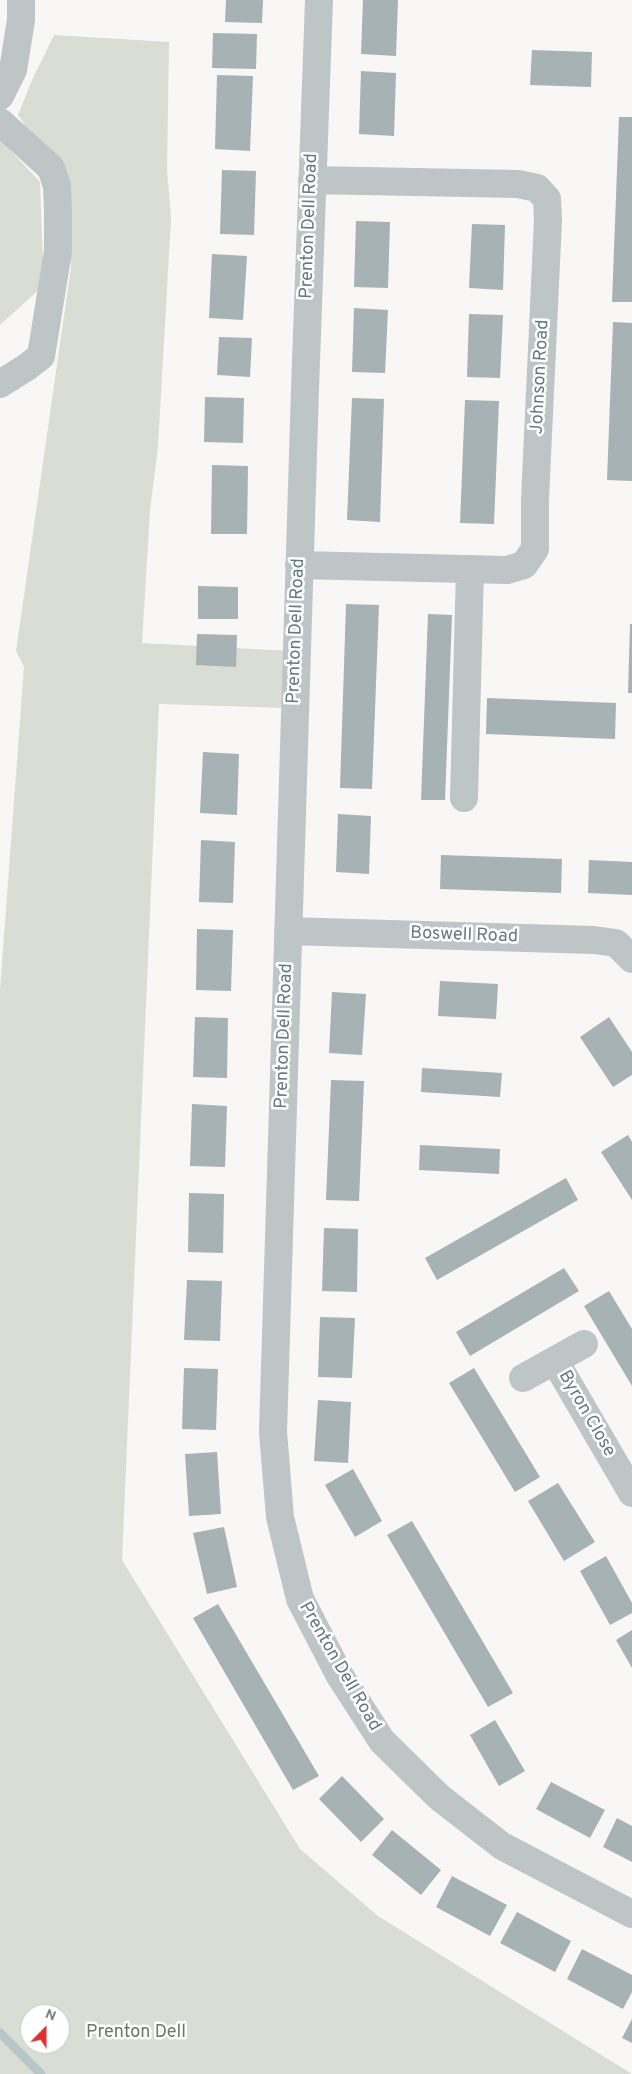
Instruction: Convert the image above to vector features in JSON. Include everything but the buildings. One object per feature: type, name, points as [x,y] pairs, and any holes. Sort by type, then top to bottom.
[{"type":"street","points":[[0,96],[13,70],[21,20],[21,0]]},
{"type":"street","name":"Prenton Dell Road","points":[[319,0],[299,565],[273,1432],[280,1517],[300,1599],[340,1676],[382,1742],[438,1797],[502,1846],[632,1914]]},
{"type":"street","points":[[0,122],[51,168],[57,186],[58,213],[58,251],[41,356],[0,384]]},
{"type":"street","name":"Johnson Road","points":[[299,565],[508,570],[524,565],[536,550],[535,499],[548,220],[547,199],[537,188],[518,184],[312,180]]},
{"type":"street","points":[[464,798],[470,569]]},
{"type":"street","name":"Boswell Road","points":[[288,931],[594,940],[616,943],[632,959]]},
{"type":"street","name":"Byron Close","points":[[523,1378],[584,1344]]},
{"type":"street","name":"Byron Close","points":[[555,1360],[632,1493]]},
{"type":"green space","name":"Prenton Dell","points":[[54,35],[169,42],[167,170],[171,218],[158,447],[150,510],[142,643],[291,651],[288,708],[159,704],[122,1560],[300,1849],[378,1916],[632,2074],[0,2074],[0,990],[24,667],[16,651],[71,267],[65,180],[18,115],[32,80]]},
{"type":"green space","points":[[0,139],[40,182],[44,285],[0,325]]},
{"type":"waterway","points":[[0,2033],[41,2074]]}]
